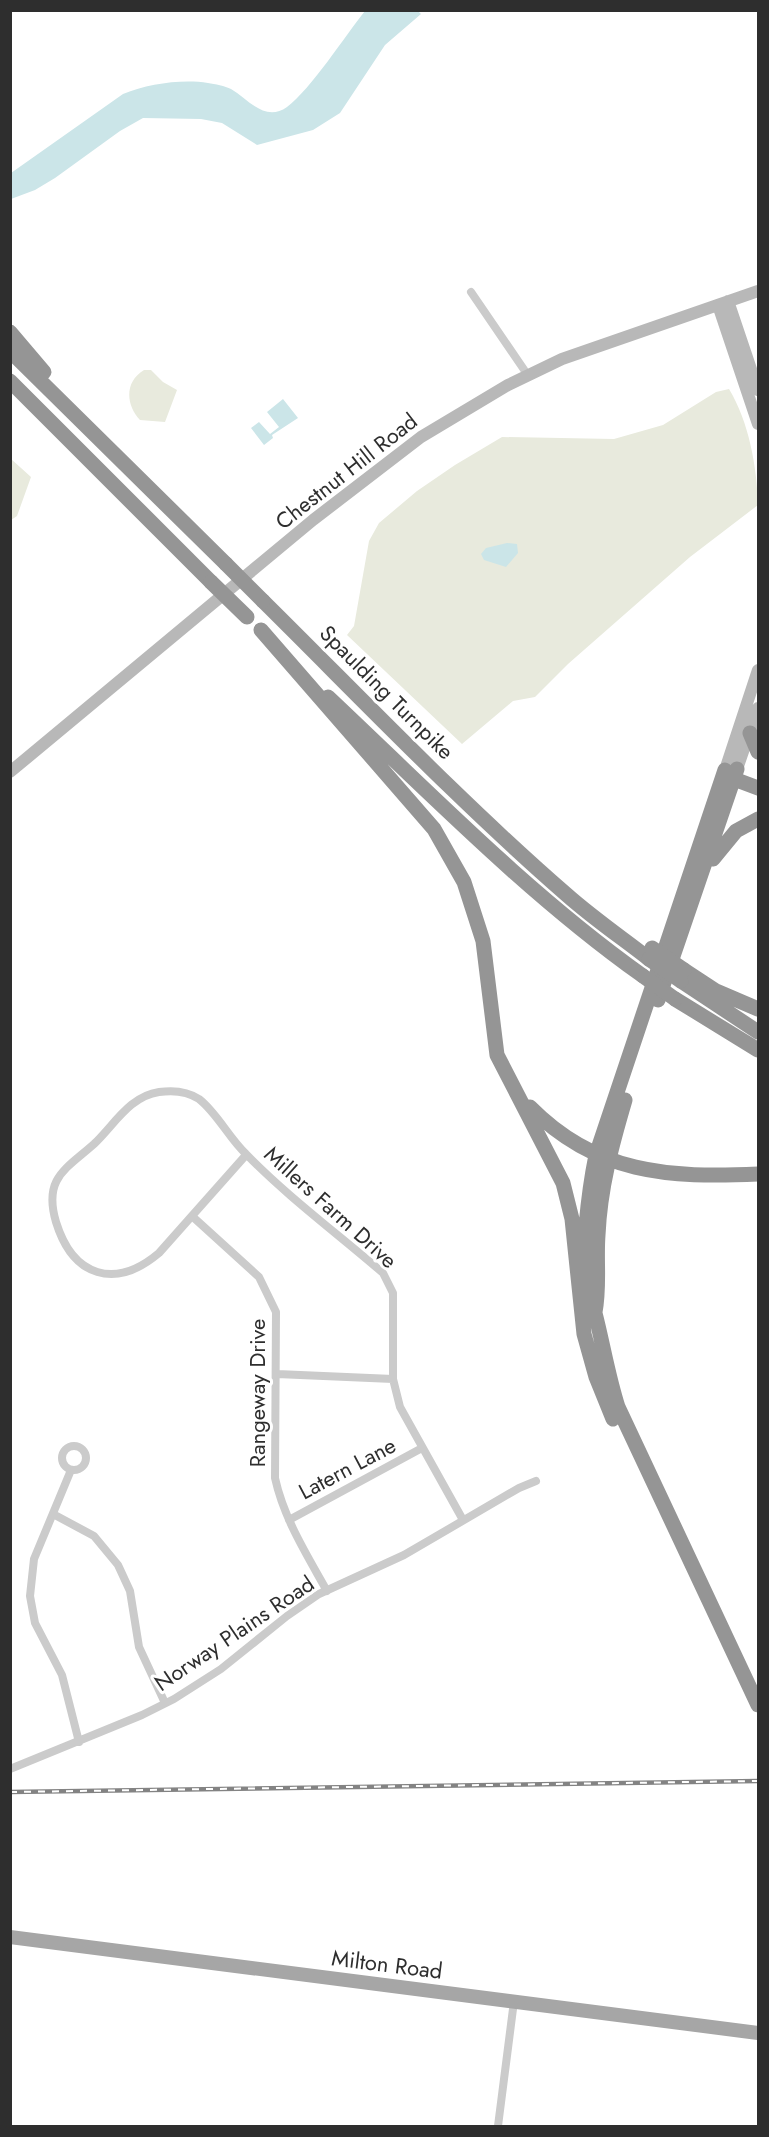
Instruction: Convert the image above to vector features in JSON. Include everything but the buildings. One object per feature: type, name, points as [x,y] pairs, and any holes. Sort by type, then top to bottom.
[{"type":"highway","points":[[10,332],[106,446]]},
{"type":"highway","name":"Spaulding Turnpike","points":[[10,351],[197,534],[416,754],[567,896],[683,975],[759,1032]]},
{"type":"highway","name":"Spaulding Turnpike","points":[[10,381],[442,808],[564,914],[643,976],[675,999],[759,1050]]},
{"type":"highway","points":[[261,630],[434,829],[456,865],[481,932],[488,969],[493,1035],[497,1054],[514,1090],[544,1140],[563,1183],[572,1219],[580,1317],[589,1354],[602,1395],[613,1419],[631,1436]]},
{"type":"highway","points":[[750,733],[759,752]]},
{"type":"highway","points":[[602,1157],[625,1099],[692,902],[732,773]]},
{"type":"highway","points":[[732,773],[759,777]]},
{"type":"highway","points":[[732,773],[759,788]]},
{"type":"highway","points":[[732,773],[602,1157],[598,1234],[599,1291],[595,1312],[606,1369],[618,1407],[759,1705]]},
{"type":"highway","points":[[692,902],[718,850],[736,831],[759,819]]},
{"type":"highway","points":[[683,975],[759,1009]]},
{"type":"highway","points":[[514,1090],[562,1137],[626,1167],[685,1176],[759,1174]]},
{"type":"main road","name":"Milton Road","points":[[10,1937],[759,2033]]},
{"type":"street","name":"Chestnut Hill Road","points":[[10,772],[390,459],[448,420],[527,374],[641,329],[759,291]]},
{"type":"street","points":[[471,292],[527,374]]},
{"type":"street","points":[[723,303],[759,390]]},
{"type":"street","points":[[723,303],[759,424]]},
{"type":"street","points":[[732,773],[759,670]]},
{"type":"street","points":[[732,773],[759,708]]},
{"type":"street","name":"Millers Farm Drive","points":[[246,1155],[193,1217],[145,1265],[114,1276],[96,1273],[78,1262],[61,1235],[52,1204],[54,1188],[70,1162],[92,1146],[135,1101],[161,1091],[182,1092],[199,1099],[246,1155],[383,1273],[393,1293],[393,1379],[400,1407],[463,1520]]},
{"type":"street","name":"Rangeway Drive","points":[[193,1217],[243,1262],[267,1290],[276,1312],[275,1478],[279,1498],[289,1520],[327,1591]]},
{"type":"street","points":[[277,1374],[393,1379]]},
{"type":"street","name":"Latern Lane","points":[[289,1520],[422,1448]]},
{"type":"street","points":[[71,1470],[32,1568],[30,1604],[39,1632],[62,1675],[79,1742]]},
{"type":"street","name":"Norway Plains Road","points":[[10,1769],[79,1742],[165,1703],[206,1680],[287,1616],[327,1591],[404,1555],[519,1488],[536,1481]]},
{"type":"street","points":[[53,1514],[94,1536],[118,1565],[130,1591],[140,1647],[165,1703]]},
{"type":"street","points":[[498,2127],[514,2001]]},
{"type":"shaded area","points":[[144,370],[151,370],[163,382],[177,390],[165,422],[140,420],[132,408],[130,387]]},
{"type":"shaded area","points":[[729,389],[742,416],[751,445],[758,505],[690,557],[568,664],[535,697],[513,701],[462,744],[347,635],[354,626],[369,541],[379,523],[417,491],[455,465],[502,437],[614,439],[663,425],[716,392]]},
{"type":"shaded area","points":[[10,458],[31,477],[17,516],[11,520]]},
{"type":"water","points":[[365,11],[418,11],[421,14],[385,45],[340,113],[313,130],[257,145],[222,123],[201,119],[143,118],[120,131],[55,178],[35,190],[11,199],[11,173],[123,94],[133,90],[176,82],[208,83],[231,89],[264,111],[279,111],[287,107],[317,75]]},
{"type":"water","points":[[283,399],[298,418],[272,435],[273,438],[264,445],[251,428],[259,422],[270,434],[279,427],[267,412]]},
{"type":"water","points":[[507,543],[517,544],[518,553],[506,567],[484,560],[481,554],[486,548]]},
{"type":"railway","points":[[10,1792],[758,1781]]}]
